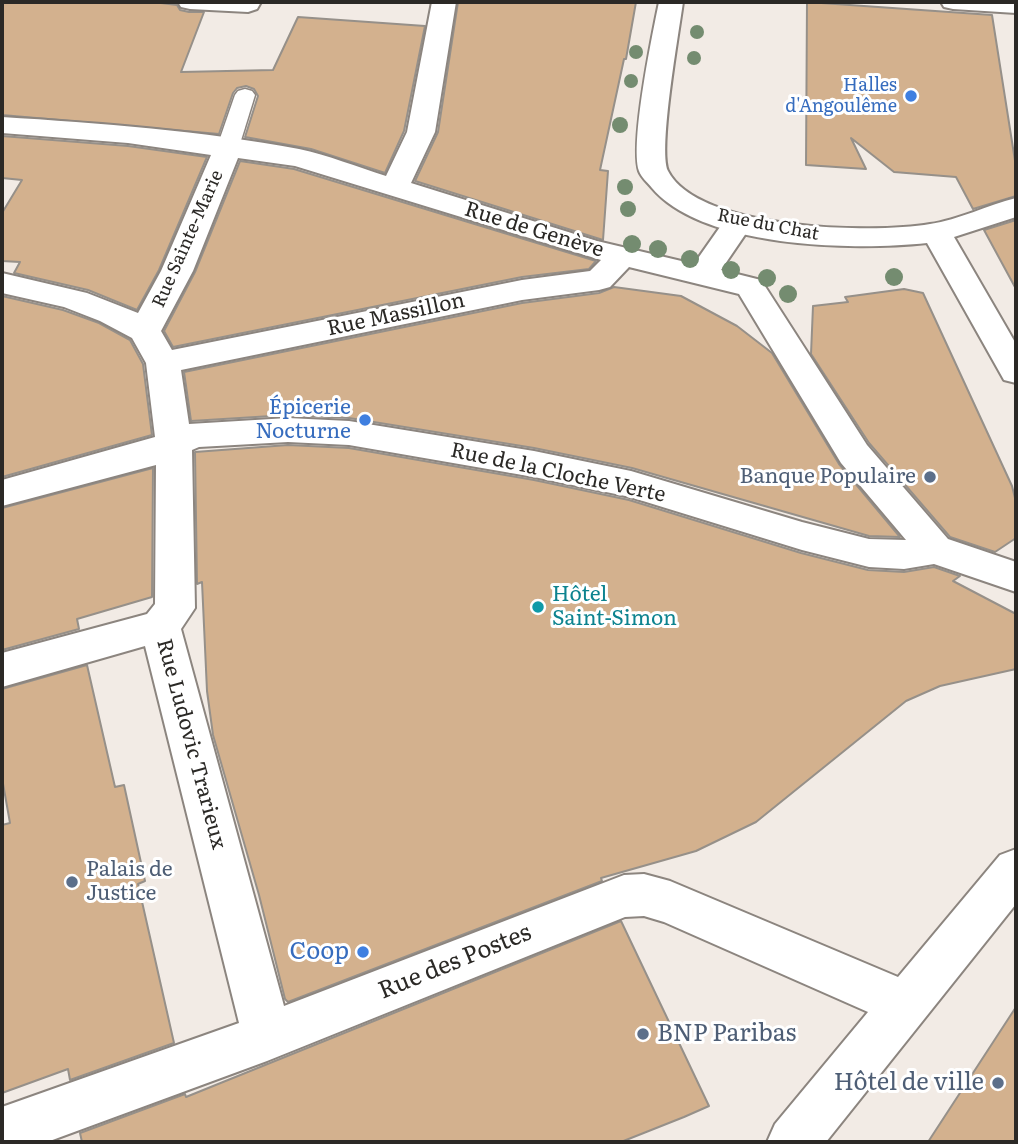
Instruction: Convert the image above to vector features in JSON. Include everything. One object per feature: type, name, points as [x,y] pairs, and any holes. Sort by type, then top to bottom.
[{"type":"street","points":[[190,2],[249,3]]},
{"type":"street","points":[[395,187],[421,132],[444,2]]},
{"type":"street","points":[[953,2],[1016,6]]},
{"type":"street","name":"Rue du Chat","points":[[674,4],[650,146],[654,172],[673,194],[696,209],[738,223],[806,236],[881,239],[936,233],[1016,207]]},
{"type":"street","name":"Rue de Genève","points":[[2,125],[228,147],[299,158],[622,257],[750,287],[854,454],[935,548]]},
{"type":"street","name":"Rue Sainte-Marie","points":[[145,331],[177,271],[228,147]]},
{"type":"street","points":[[702,275],[738,223]]},
{"type":"street","points":[[936,233],[1016,372]]},
{"type":"street","name":"Rue Massillon","points":[[163,363],[522,289],[598,280],[622,257]]},
{"type":"street","points":[[2,283],[82,303],[120,316],[145,331]]},
{"type":"street","name":"Rue Ludovic Trarieux","points":[[145,331],[163,363],[174,444],[175,608],[160,626],[267,1037]]},
{"type":"street","name":"Rue de la Cloche Verte","points":[[2,493],[149,454],[195,435],[288,430],[349,433],[534,464],[631,484],[802,536],[869,553],[904,555],[935,548]]},
{"type":"street","points":[[935,548],[1016,577]]},
{"type":"street","points":[[2,670],[160,626]]},
{"type":"street","points":[[797,1136],[1016,870]]},
{"type":"street","name":"Rue des Postes","points":[[7,1135],[267,1037],[624,895],[644,895],[670,902],[905,1003]]},
{"type":"lane","points":[[228,147],[245,95]]},
{"type":"building","points":[[2,2],[153,2],[177,5],[180,10],[189,12],[204,12],[181,72],[273,70],[298,17],[425,26],[404,131],[385,173],[311,149],[245,137],[258,96],[254,89],[246,86],[237,88],[233,93],[219,134],[2,115]]},
{"type":"building","points":[[458,2],[636,2],[626,59],[600,170],[608,171],[603,240],[415,181],[438,132]]},
{"type":"building","name":"Halles d'Angoulême","points":[[807,2],[992,15],[1016,167],[1016,196],[973,209],[956,177],[894,172],[851,138],[866,169],[806,165]]},
{"type":"building","points":[[2,136],[128,146],[207,157],[159,270],[137,310],[88,290],[14,273],[20,262],[2,261],[2,213],[22,180],[2,178]]},
{"type":"building","points":[[240,161],[294,169],[596,261],[589,269],[522,277],[173,347],[164,331],[195,272]]},
{"type":"building","points":[[1016,220],[1016,289],[984,230]]},
{"type":"building","points":[[614,287],[681,296],[737,326],[772,353],[839,464],[900,537],[869,536],[632,468],[534,448],[349,418],[288,415],[191,421],[184,372],[522,303],[599,293]]},
{"type":"building","points":[[904,289],[923,293],[1012,486],[1016,502],[1016,538],[995,552],[950,537],[869,443],[811,354],[813,306],[848,302],[845,297]]},
{"type":"building","points":[[2,296],[63,310],[99,323],[130,340],[143,364],[152,435],[2,477]]},
{"type":"building","points":[[288,445],[349,448],[534,480],[629,500],[801,553],[868,570],[904,572],[934,567],[960,576],[953,581],[1016,614],[1016,669],[940,686],[906,701],[756,822],[696,851],[601,878],[602,881],[288,1002],[213,735],[207,691],[202,582],[197,584],[195,452]]},
{"type":"building","points":[[153,468],[152,597],[77,619],[79,629],[2,650],[2,508]]},
{"type":"building","name":"Palais de Justice","points":[[87,665],[115,787],[124,785],[145,881],[138,884],[174,1043],[70,1080],[68,1069],[2,1093],[2,825],[10,823],[2,778],[2,689]]},
{"type":"building","points":[[621,921],[709,1106],[684,1117],[621,1142],[82,1142],[80,1133],[185,1094],[186,1097]]},
{"type":"building","name":"Hôtel de ville","points":[[1016,1007],[1016,1142],[928,1142]]},
{"type":"place","name":"Halles d'Angoulême","points":[[911,96]]},
{"type":"place","name":"Épicerie Nocturne","points":[[365,420]]},
{"type":"place","name":"Banque Populaire","points":[[930,477]]},
{"type":"place","name":"Hôtel Saint-Simon","points":[[538,607]]},
{"type":"place","name":"Palais de Justice","points":[[72,882]]},
{"type":"place","name":"Coop","points":[[363,952]]},
{"type":"place","name":"BNP Paribas","points":[[643,1034]]},
{"type":"place","name":"Hôtel de ville","points":[[998,1083]]}]
